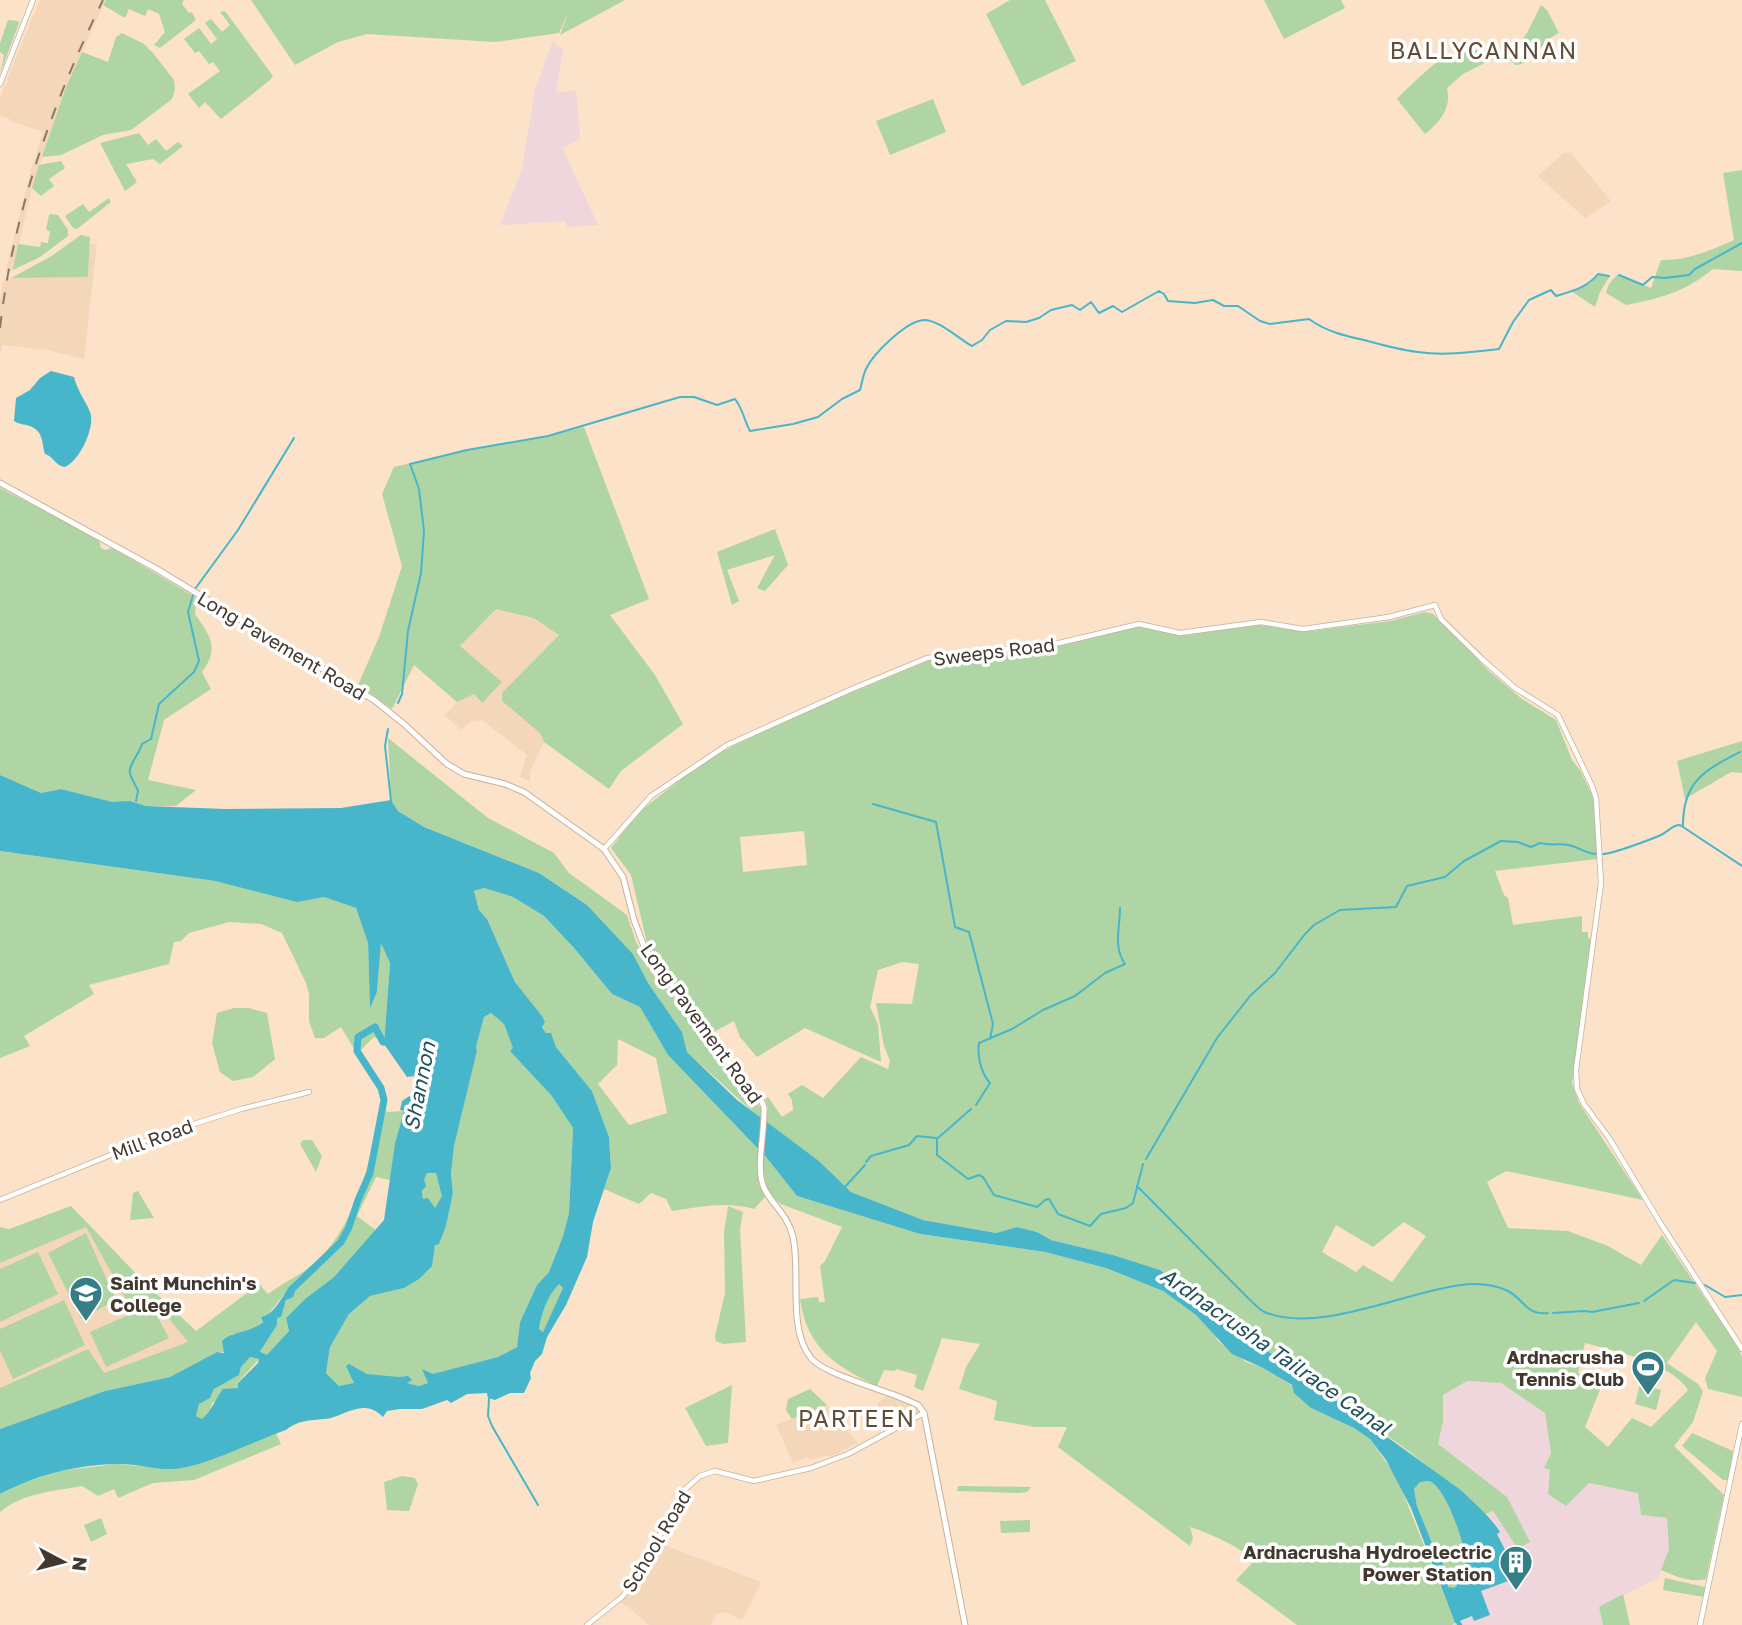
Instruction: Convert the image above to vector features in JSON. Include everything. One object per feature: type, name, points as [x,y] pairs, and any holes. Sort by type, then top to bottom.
[{"type":"main road","name":"Long Pavement Road","points":[[0,483],[155,568],[374,700],[447,764],[464,774],[505,784],[524,792],[604,849],[623,877],[645,949],[736,1073],[760,1098],[764,1107],[761,1175],[763,1186],[787,1218],[793,1233],[798,1318],[810,1358],[844,1376],[918,1405],[924,1413]]},
{"type":"main road","points":[[924,1413],[965,1625]]},
{"type":"street","points":[[0,84],[33,0]]},
{"type":"street","name":"Sweeps Road","points":[[604,849],[651,796],[710,755],[852,689],[927,658],[1055,644],[1139,624],[1180,633],[1261,622],[1303,629],[1389,617],[1435,605],[1441,619],[1475,653],[1515,688],[1558,715],[1592,786],[1596,798],[1601,883],[1576,1070],[1577,1088],[1584,1104],[1609,1138],[1742,1349]]},
{"type":"street","name":"Mill Road","points":[[0,1200],[184,1126],[309,1093]]},
{"type":"street","name":"School Road","points":[[587,1625],[622,1597],[635,1581],[649,1550],[669,1522],[682,1492],[701,1476],[715,1471],[754,1481],[796,1473],[848,1454],[924,1413]]},
{"type":"street","points":[[1700,1625],[1742,1424]]},
{"type":"shaded area","points":[[40,0],[106,0],[66,87],[32,188],[13,270],[5,273],[43,132],[0,115],[0,97],[9,82],[7,79]]},
{"type":"shaded area","points":[[553,41],[563,48],[556,92],[576,91],[577,99],[580,139],[562,148],[598,225],[567,227],[566,221],[500,225],[522,169],[535,90]]},
{"type":"shaded area","points":[[1564,153],[1571,153],[1611,201],[1585,218],[1538,176]]},
{"type":"shaded area","points":[[97,243],[84,359],[47,350],[2,345],[0,357],[0,300],[3,281],[11,278],[88,277],[90,244]]},
{"type":"shaded area","points":[[496,608],[535,618],[559,634],[502,701],[540,733],[544,742],[530,772],[530,782],[520,777],[527,755],[482,720],[472,721],[461,730],[445,715],[457,702],[474,694],[481,703],[501,681],[459,647]]},
{"type":"shaded area","name":"Saint Munchin's College","points":[[86,1227],[127,1300],[142,1295],[156,1303],[189,1342],[103,1373],[0,1388],[0,1263]]},
{"type":"shaded area","points":[[1467,1381],[1501,1383],[1545,1413],[1551,1453],[1545,1468],[1589,1483],[1638,1493],[1641,1515],[1667,1518],[1669,1549],[1658,1578],[1599,1607],[1603,1625],[1452,1625],[1473,1616],[1490,1615],[1481,1591],[1519,1576],[1497,1533],[1500,1531],[1488,1514],[1493,1511],[1518,1549],[1530,1542],[1438,1444],[1443,1422],[1443,1395]]},
{"type":"shaded area","points":[[885,1397],[902,1400],[920,1410],[918,1415],[899,1426],[877,1404]]},
{"type":"shaded area","points":[[827,1405],[858,1443],[830,1457],[828,1455],[809,1460],[808,1457],[794,1464],[776,1425]]},
{"type":"shaded area","points":[[656,1542],[761,1582],[742,1620],[724,1612],[716,1614],[711,1625],[649,1625],[619,1602],[637,1585]]},
{"type":"green space","points":[[106,0],[184,0],[182,4],[189,13],[192,12],[196,20],[160,48],[154,45],[165,32],[159,14],[148,9],[145,16],[129,9],[125,18],[103,5]]},
{"type":"green space","points":[[251,0],[625,0],[560,35],[568,13],[559,33],[495,42],[367,34],[338,42],[295,65]]},
{"type":"green space","points":[[1010,0],[1045,0],[1076,61],[1022,86],[986,14]]},
{"type":"green space","points":[[1264,0],[1341,0],[1345,8],[1284,39]]},
{"type":"green space","points":[[1541,5],[1547,10],[1559,33],[1527,61],[1515,65],[1508,57],[1527,33]]},
{"type":"green space","points":[[225,11],[273,76],[221,119],[205,102],[199,108],[188,94],[220,71],[213,62],[209,64],[199,51],[195,53],[184,39],[199,28],[211,44],[217,39],[205,23],[211,19],[222,32],[230,25],[220,12]]},
{"type":"green space","points":[[8,20],[19,23],[0,74],[4,55],[0,52],[0,43]]},
{"type":"green space","points":[[122,33],[144,44],[174,80],[172,99],[131,130],[103,135],[61,155],[42,157],[66,87],[82,52],[108,62],[116,37]]},
{"type":"green space","points":[[1489,47],[1496,57],[1463,74],[1447,88],[1448,102],[1444,114],[1425,134],[1397,99],[1439,61]]},
{"type":"green space","points":[[933,99],[946,132],[890,155],[876,121]]},
{"type":"green space","points":[[139,133],[148,145],[156,139],[166,151],[178,142],[183,146],[160,164],[153,159],[126,164],[137,182],[125,191],[100,143]]},
{"type":"green space","points":[[61,161],[65,168],[49,179],[54,186],[41,196],[32,188],[39,165]]},
{"type":"green space","points":[[1742,170],[1742,271],[1713,269],[1672,293],[1626,305],[1606,293],[1609,284],[1617,275],[1651,288],[1661,260],[1689,257],[1734,240],[1723,173]]},
{"type":"green space","points":[[109,198],[111,202],[77,229],[73,228],[65,216],[83,204],[89,212]]},
{"type":"green space","points":[[51,214],[58,215],[68,230],[68,236],[40,257],[13,270],[18,244],[40,247],[41,242],[48,243],[50,232],[46,229]]},
{"type":"green space","points":[[81,235],[90,237],[88,277],[11,278],[50,257]]},
{"type":"green space","points":[[1598,274],[1610,276],[1595,307],[1571,291],[1591,283]]},
{"type":"green space","points":[[584,427],[649,599],[610,615],[655,675],[683,724],[621,771],[609,789],[544,742],[540,733],[502,701],[502,693],[559,635],[534,618],[496,609],[460,646],[502,682],[482,703],[474,694],[457,702],[414,665],[392,709],[358,685],[379,637],[402,566],[382,494],[394,467]]},
{"type":"green space","points":[[0,488],[99,539],[101,548],[113,548],[197,598],[195,614],[209,635],[212,648],[202,672],[211,689],[164,720],[148,780],[196,790],[176,806],[146,806],[130,801],[113,803],[61,789],[41,793],[0,775]]},
{"type":"green space","points":[[775,529],[788,565],[765,591],[757,588],[775,555],[727,570],[739,601],[732,605],[717,552]]},
{"type":"green space","points":[[1425,612],[1433,614],[1488,670],[1522,699],[1556,720],[1572,760],[1580,770],[1595,804],[1597,859],[1495,871],[1504,895],[1508,898],[1513,925],[1582,916],[1582,932],[1588,932],[1593,943],[1572,1083],[1579,1103],[1643,1200],[1506,1171],[1487,1182],[1508,1228],[1568,1231],[1608,1246],[1641,1265],[1662,1235],[1738,1347],[1742,1357],[1742,1397],[1708,1389],[1705,1378],[1717,1351],[1696,1322],[1667,1363],[1698,1384],[1703,1391],[1693,1422],[1674,1446],[1724,1495],[1706,1579],[1677,1577],[1661,1570],[1669,1549],[1667,1518],[1641,1515],[1638,1493],[1589,1483],[1566,1506],[1548,1494],[1550,1470],[1544,1468],[1551,1453],[1545,1413],[1501,1383],[1467,1381],[1443,1395],[1443,1422],[1438,1444],[1507,1497],[1530,1542],[1518,1549],[1493,1511],[1486,1514],[1410,1452],[1236,1328],[1160,1270],[1051,1240],[1037,1232],[1017,1227],[996,1233],[923,1220],[851,1192],[819,1161],[766,1122],[768,1107],[765,1099],[768,1097],[782,1117],[793,1110],[788,1094],[802,1085],[823,1098],[861,1057],[888,1069],[890,1061],[884,1046],[876,1003],[912,1004],[919,964],[902,962],[878,970],[870,1007],[878,1024],[881,1062],[805,1028],[757,1057],[740,1037],[734,1021],[712,1033],[647,943],[631,875],[611,848],[639,812],[707,759],[786,720],[930,660],[1076,642],[1138,626],[1189,635],[1253,624],[1311,631],[1390,621]],"holes":[[[804,831],[807,865],[743,872],[740,837]],[[1404,1222],[1426,1236],[1392,1282],[1363,1265],[1356,1272],[1322,1252],[1336,1225],[1373,1247]],[[1585,1343],[1656,1365],[1669,1372],[1688,1390],[1651,1427],[1632,1418],[1608,1447],[1585,1427],[1604,1380],[1578,1373]]]},
{"type":"green space","points":[[388,738],[488,818],[554,853],[569,873],[627,915],[636,942],[648,962],[736,1081],[761,1108],[762,1120],[687,1052],[682,1032],[648,983],[633,954],[587,905],[539,873],[424,827],[398,811],[391,800]]},
{"type":"green space","points":[[1742,741],[1742,773],[1731,772],[1685,799],[1677,761]]},
{"type":"green space","points":[[0,851],[215,881],[297,901],[324,897],[356,908],[368,943],[370,1006],[377,992],[381,941],[390,963],[384,1043],[374,1037],[357,1054],[341,1027],[324,1038],[315,1038],[309,1021],[309,994],[306,983],[282,933],[261,924],[229,922],[189,933],[181,941],[174,942],[169,964],[89,985],[94,994],[24,1036],[30,1046],[0,1058]]},
{"type":"green space","points":[[484,888],[513,897],[544,916],[612,994],[640,1007],[668,1055],[766,1157],[797,1196],[920,1234],[1045,1252],[1106,1268],[1163,1291],[1196,1315],[1218,1341],[1246,1362],[1281,1378],[1292,1386],[1311,1408],[1354,1428],[1370,1439],[1397,1478],[1455,1623],[1297,1625],[1236,1580],[1255,1560],[1224,1541],[1190,1527],[1193,1538],[1190,1546],[1058,1447],[1067,1427],[1035,1427],[994,1420],[997,1401],[959,1389],[966,1367],[980,1344],[942,1338],[923,1391],[914,1387],[917,1375],[896,1369],[884,1370],[877,1386],[836,1363],[816,1343],[809,1330],[800,1299],[818,1297],[819,1302],[825,1302],[820,1266],[842,1227],[781,1204],[769,1193],[754,1209],[723,1205],[672,1211],[666,1199],[651,1193],[639,1204],[604,1189],[611,1168],[609,1137],[592,1091],[556,1047],[551,1034],[546,1033],[542,1026],[542,1016],[515,982],[487,919],[479,910],[474,891]],"holes":[[[618,1039],[656,1058],[667,1113],[629,1125],[598,1084],[617,1065]]]},
{"type":"green space","points":[[234,1008],[249,1008],[267,1013],[275,1059],[253,1077],[233,1081],[220,1072],[212,1043],[217,1013]]},
{"type":"green space","points":[[491,1013],[504,1024],[516,1056],[551,1095],[573,1128],[569,1213],[549,1272],[537,1285],[520,1322],[517,1347],[498,1357],[432,1375],[423,1370],[428,1383],[419,1386],[406,1383],[408,1376],[377,1376],[347,1367],[355,1384],[339,1386],[326,1373],[330,1347],[349,1314],[370,1296],[404,1288],[434,1251],[446,1226],[453,1193],[451,1174],[454,1146],[484,1017]]},
{"type":"green space","points":[[380,1109],[388,1112],[404,1111],[395,1143],[390,1180],[376,1177],[357,1216],[376,1230],[334,1277],[305,1299],[286,1318],[289,1331],[267,1356],[260,1353],[277,1325],[277,1317],[288,1298],[289,1288],[263,1321],[250,1332],[232,1334],[224,1352],[217,1352],[170,1377],[105,1391],[0,1429],[0,1388],[88,1349],[104,1373],[188,1342],[156,1303],[142,1295],[127,1301],[86,1227],[0,1263],[0,1227],[9,1229],[71,1206],[147,1285],[196,1331],[259,1284],[268,1294],[321,1257],[344,1225],[361,1187]]},
{"type":"green space","points":[[303,1140],[312,1140],[322,1156],[316,1172],[300,1144]]},
{"type":"green space","points":[[436,1172],[443,1196],[435,1208],[423,1199],[423,1189],[427,1173]]},
{"type":"green space","points":[[138,1191],[154,1218],[130,1220],[133,1193]]},
{"type":"green space","points":[[728,1206],[743,1212],[740,1229],[746,1342],[723,1344],[716,1341],[715,1336],[725,1293],[724,1232]]},
{"type":"green space","points":[[86,1233],[116,1300],[81,1319],[48,1253]]},
{"type":"green space","points":[[38,1252],[58,1294],[0,1322],[0,1269]]},
{"type":"green space","points":[[559,1283],[564,1288],[543,1332],[539,1329],[543,1311]]},
{"type":"green space","points":[[64,1300],[85,1345],[13,1379],[0,1351],[0,1329]]},
{"type":"green space","points":[[151,1305],[169,1338],[106,1367],[90,1332]]},
{"type":"green space","points":[[250,1357],[259,1359],[238,1382],[238,1389],[212,1403],[209,1414],[202,1419],[196,1416],[198,1404],[210,1398],[214,1389],[239,1375],[241,1367]]},
{"type":"green space","name":"Ardnacrusha Tennis Club","points":[[1640,1384],[1661,1390],[1656,1410],[1635,1404]]},
{"type":"green space","points":[[732,1385],[728,1443],[706,1446],[685,1408]]},
{"type":"green space","points":[[810,1389],[827,1405],[792,1419],[786,1410],[788,1399]]},
{"type":"green space","points":[[276,1433],[281,1444],[194,1480],[153,1483],[118,1498],[114,1489],[98,1496],[82,1486],[50,1491],[18,1501],[0,1512],[0,1494],[21,1483],[65,1470],[117,1464],[174,1469]]},
{"type":"green space","points":[[1692,1433],[1733,1451],[1728,1480],[1723,1480],[1682,1446]]},
{"type":"green space","points":[[402,1476],[415,1478],[418,1484],[409,1511],[387,1510],[384,1482]]},
{"type":"green space","points":[[1429,1481],[1435,1485],[1447,1503],[1464,1550],[1464,1570],[1454,1588],[1448,1588],[1442,1560],[1417,1506],[1414,1489],[1420,1482]]},
{"type":"green space","points":[[958,1486],[1031,1487],[1027,1492],[1018,1493],[957,1491]]},
{"type":"green space","points":[[101,1518],[107,1534],[91,1542],[84,1525]]},
{"type":"green space","points":[[1030,1520],[1030,1532],[1001,1533],[1000,1521]]},
{"type":"green space","points":[[1665,1578],[1705,1587],[1704,1597],[1663,1590]]},
{"type":"green space","points":[[1623,1594],[1630,1625],[1603,1625],[1599,1607]]},
{"type":"water","points":[[51,371],[74,377],[91,418],[85,443],[75,459],[64,467],[45,454],[42,438],[36,429],[14,421],[16,398],[30,390],[40,378]]},
{"type":"water","name":"Shannon","points":[[0,775],[41,793],[61,789],[112,802],[130,801],[146,806],[225,809],[341,808],[391,800],[398,811],[424,827],[539,873],[587,905],[633,954],[648,983],[682,1032],[687,1052],[737,1100],[819,1161],[851,1192],[923,1220],[996,1233],[1017,1227],[1037,1232],[1051,1240],[1160,1270],[1462,1491],[1500,1532],[1497,1534],[1519,1577],[1481,1591],[1490,1615],[1474,1621],[1472,1616],[1455,1623],[1411,1508],[1386,1460],[1370,1439],[1354,1428],[1311,1408],[1294,1393],[1292,1385],[1232,1354],[1196,1315],[1163,1291],[1106,1268],[1045,1252],[920,1234],[797,1196],[766,1157],[668,1055],[640,1007],[612,994],[544,916],[513,897],[484,888],[474,891],[479,910],[487,919],[515,982],[542,1016],[545,1022],[542,1027],[546,1033],[551,1033],[556,1047],[592,1091],[609,1137],[611,1168],[593,1222],[587,1257],[566,1305],[547,1337],[542,1354],[535,1361],[524,1393],[510,1393],[495,1400],[488,1398],[487,1393],[467,1394],[451,1403],[447,1400],[422,1409],[387,1411],[383,1417],[376,1411],[361,1408],[331,1418],[299,1423],[199,1464],[167,1469],[120,1464],[73,1468],[28,1481],[0,1494],[0,1429],[105,1391],[170,1377],[217,1352],[224,1353],[222,1341],[263,1322],[261,1317],[274,1309],[289,1287],[295,1292],[293,1297],[286,1300],[281,1317],[277,1318],[277,1325],[260,1352],[267,1355],[289,1331],[286,1318],[305,1299],[334,1277],[384,1220],[395,1143],[404,1111],[400,1110],[402,1101],[411,1095],[415,1076],[407,1077],[384,1044],[390,963],[381,943],[377,992],[370,1008],[368,943],[356,908],[324,897],[297,902],[215,881],[0,851]],"holes":[[[491,1013],[504,1024],[513,1048],[510,1051],[551,1095],[573,1128],[569,1213],[549,1272],[537,1285],[520,1322],[517,1347],[498,1357],[433,1374],[422,1369],[428,1383],[419,1386],[407,1383],[412,1380],[408,1376],[367,1374],[349,1364],[346,1366],[354,1383],[339,1386],[326,1373],[330,1347],[349,1314],[370,1296],[404,1288],[419,1279],[432,1266],[435,1245],[439,1244],[446,1226],[453,1193],[451,1174],[454,1146],[484,1017]],[[427,1173],[436,1173],[442,1196],[435,1208],[428,1198],[423,1199],[422,1191],[426,1186],[424,1180]],[[559,1284],[563,1288],[543,1332],[539,1329],[541,1317]],[[250,1357],[259,1359],[238,1383],[238,1388],[223,1389],[205,1416],[202,1419],[196,1416],[199,1404],[210,1398],[214,1389],[239,1375],[241,1367]],[[1429,1481],[1441,1493],[1453,1515],[1465,1562],[1461,1579],[1454,1588],[1448,1587],[1442,1560],[1417,1506],[1414,1489],[1420,1482]]]},
{"type":"waterway","points":[[1619,275],[1643,285],[1652,277],[1689,275],[1742,243]]},
{"type":"waterway","points":[[398,703],[402,694],[408,631],[421,573],[424,531],[419,489],[410,464],[467,450],[548,436],[680,397],[694,397],[717,405],[735,399],[750,431],[818,417],[842,399],[860,390],[866,369],[883,347],[908,326],[924,320],[942,326],[972,346],[982,340],[990,330],[1006,321],[1026,322],[1051,310],[1072,305],[1080,310],[1091,302],[1099,313],[1113,306],[1122,312],[1159,291],[1168,301],[1195,303],[1213,300],[1224,306],[1238,306],[1260,321],[1270,324],[1309,319],[1335,332],[1391,347],[1428,353],[1458,353],[1499,349],[1513,322],[1529,300],[1551,290],[1556,296],[1574,290],[1590,282],[1598,274],[1609,276]]},
{"type":"waterway","points":[[195,589],[238,530],[294,438]]},
{"type":"waterway","points":[[136,801],[138,791],[131,778],[132,763],[142,744],[151,739],[159,704],[194,672],[199,661],[188,612],[193,595]]},
{"type":"waterway","points":[[388,729],[385,746],[391,801]]},
{"type":"waterway","points":[[1683,825],[1687,798],[1698,779],[1740,752]]},
{"type":"waterway","points":[[873,804],[936,822],[955,927],[969,932],[993,1024],[990,1039]]},
{"type":"waterway","points":[[1603,854],[1649,840],[1680,825],[1742,866]]},
{"type":"waterway","points":[[1146,1159],[1217,1038],[1250,996],[1275,973],[1314,925],[1340,910],[1396,907],[1407,886],[1445,877],[1464,861],[1501,841],[1518,842],[1531,847],[1540,843],[1565,844],[1596,854]]},
{"type":"waterway","points":[[976,1105],[990,1083],[980,1064],[979,1043],[1075,996],[1105,973],[1125,964],[1118,944],[1120,908]]},
{"type":"waterway","points":[[292,1289],[341,1242],[370,1173],[384,1100],[381,1088],[357,1051],[358,1037],[375,1027],[383,1042],[393,1043]]},
{"type":"waterway","points":[[938,1138],[971,1109]]},
{"type":"waterway","points":[[866,1162],[871,1156],[909,1145],[917,1136],[936,1138]]},
{"type":"waterway","points":[[937,1138],[937,1155],[968,1179],[979,1175],[983,1177],[994,1195],[1037,1207],[1049,1199],[1058,1214],[1090,1226],[1101,1214],[1126,1208],[1133,1203],[1143,1164]]},
{"type":"waterway","points":[[844,1188],[865,1165]]},
{"type":"waterway","points":[[1137,1186],[1250,1300],[1267,1313],[1289,1318],[1337,1315],[1439,1289],[1473,1284],[1491,1285],[1508,1291],[1534,1312],[1548,1313]]},
{"type":"waterway","points":[[1644,1301],[1674,1280],[1695,1283]]},
{"type":"waterway","points":[[1705,1285],[1725,1297],[1742,1295]]},
{"type":"waterway","points":[[1553,1313],[1592,1312],[1639,1303]]},
{"type":"waterway","points":[[489,1399],[488,1416],[492,1426],[538,1505]]},
{"type":"railway","points":[[0,328],[14,243],[37,160],[67,79],[103,0]]},
{"type":"place","name":"Saint Munchin's College","points":[[86,1323]]},
{"type":"place","name":"Ardnacrusha Tennis Club","points":[[1648,1397]]},
{"type":"place","name":"Ardnacrusha Hydroelectric Power Station","points":[[1516,1592]]},
{"type":"district","name":"BALLYCANNAN","points":[[1484,50]]},
{"type":"district","name":"PARTEEN","points":[[857,1418]]},
{"type":"water label","name":"Ardnacrusha Tailrace Canal","points":[[1276,1351]]}]
